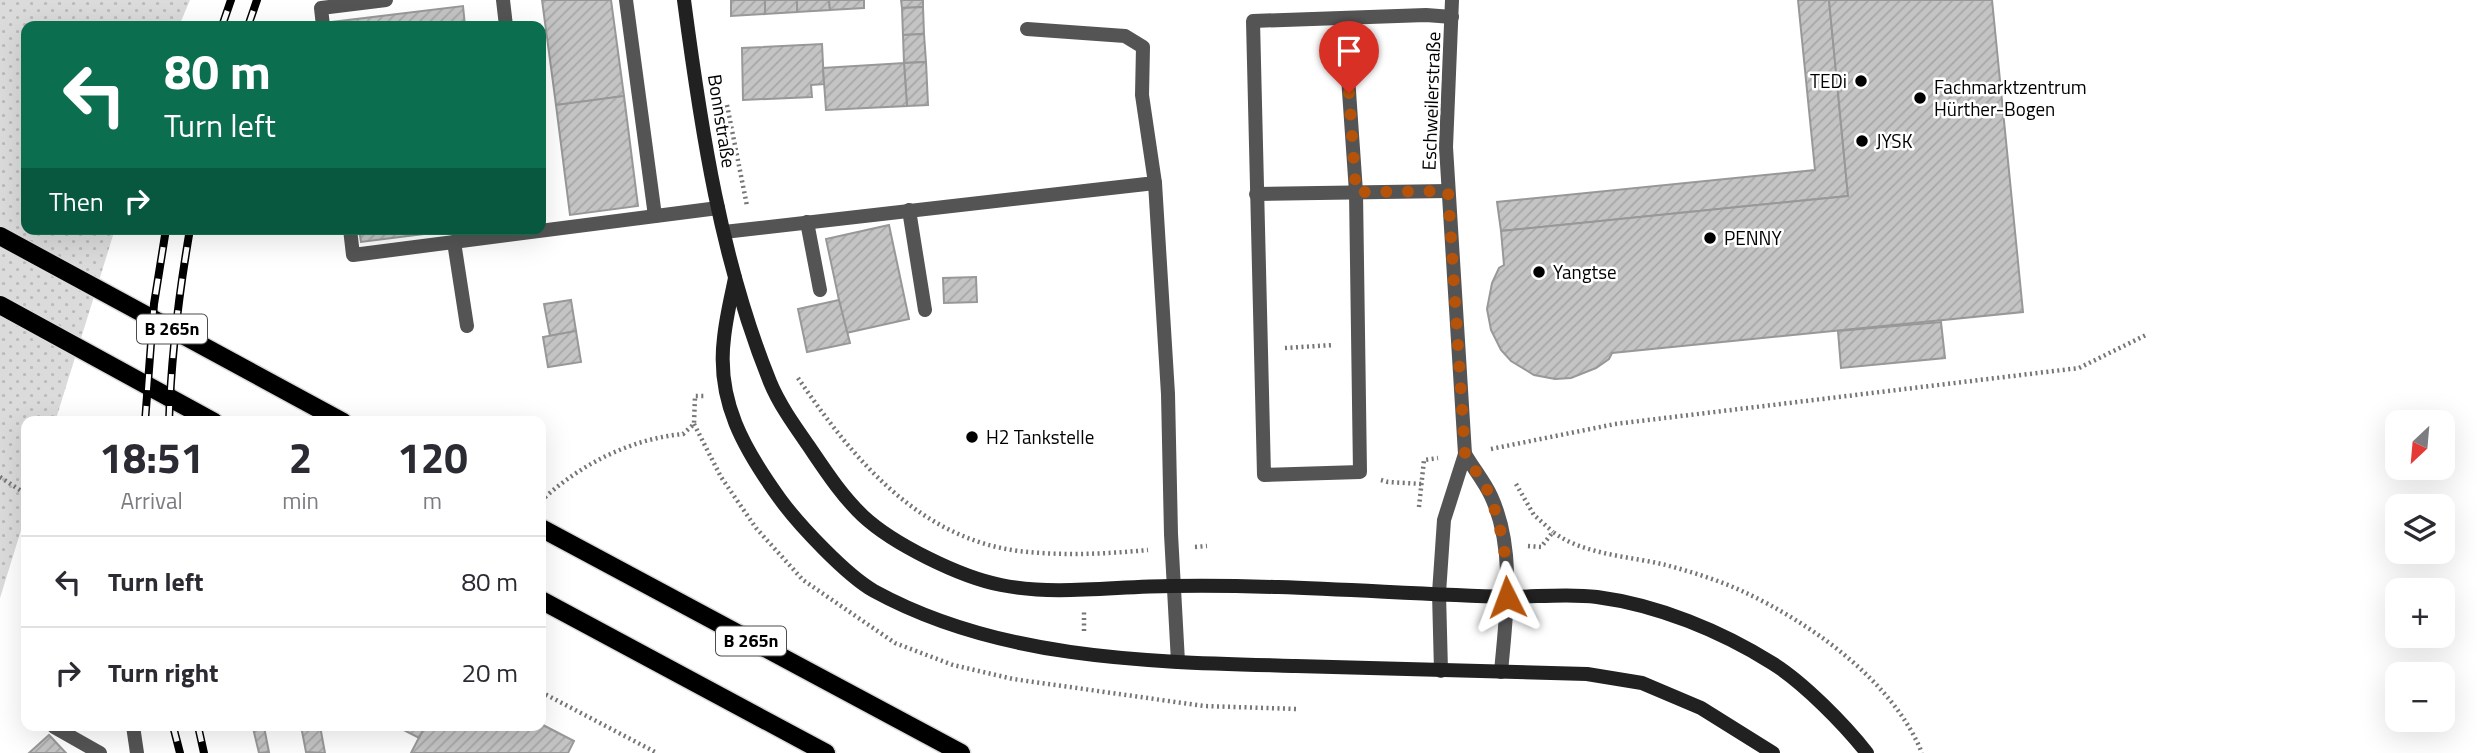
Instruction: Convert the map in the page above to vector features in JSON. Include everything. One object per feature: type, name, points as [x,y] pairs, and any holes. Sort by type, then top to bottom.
[{"type":"main road","name":"Bonnstraße","points":[[684,0],[718,208],[735,276],[771,386],[836,486],[866,519],[906,545],[947,568],[1001,585],[1054,590],[1173,586],[1507,597],[1595,596],[1656,611],[1721,635],[1776,665],[1813,697],[1867,753]]},
{"type":"main road","name":"B 265n","points":[[0,236],[332,416]]},
{"type":"main road","points":[[735,276],[723,340],[724,383],[737,432],[764,477],[793,517],[870,589],[914,611],[957,628],[1022,644],[1084,654],[1178,662],[1587,674],[1642,682],[1701,708],[1773,753]]},
{"type":"main road","points":[[0,305],[203,416]]},
{"type":"main road","name":"B 265n","points":[[546,531],[961,753]]},
{"type":"main road","points":[[546,603],[826,753]]},
{"type":"street","points":[[322,21],[321,8],[386,0]]},
{"type":"street","points":[[503,0],[505,21]]},
{"type":"street","points":[[626,0],[655,216]]},
{"type":"street","name":"Eschweilerstraße","points":[[1441,671],[1439,593],[1444,520],[1465,454],[1448,191],[1452,0]]},
{"type":"street","points":[[1344,19],[1356,192],[1360,472],[1264,475],[1253,21],[1426,15],[1452,18]]},
{"type":"street","points":[[1027,29],[1125,36],[1143,47],[1142,95],[1155,183],[1168,394],[1173,586],[1178,662]]},
{"type":"street","points":[[724,232],[1155,183]]},
{"type":"street","points":[[1256,194],[1448,191]]},
{"type":"street","points":[[546,229],[718,208]]},
{"type":"street","points":[[909,210],[925,310]]},
{"type":"street","points":[[807,222],[820,290]]},
{"type":"street","points":[[351,235],[353,255],[504,235]]},
{"type":"street","points":[[453,242],[467,326]]},
{"type":"street","name":"Eschweilerstraße","points":[[1465,454],[1491,496],[1504,544],[1507,597],[1501,672]]},
{"type":"street","points":[[61,731],[100,753]]},
{"type":"street","points":[[133,731],[137,753]]},
{"type":"path","name":"Bonnstraße","points":[[726,97],[752,228]]},
{"type":"path","points":[[1465,454],[1615,424],[2079,368],[2148,334]]},
{"type":"path","points":[[1261,349],[1358,344]]},
{"type":"path","points":[[794,372],[864,465],[896,494],[930,519],[973,539],[1018,551],[1135,551]]},
{"type":"path","points":[[546,497],[574,474],[600,458],[662,436],[683,434],[694,424],[695,396]]},
{"type":"path","points":[[1360,472],[1388,482],[1422,484]]},
{"type":"path","points":[[0,477],[21,492]]},
{"type":"path","points":[[1541,547],[1553,532],[1584,547],[1639,558],[1709,578],[1769,605],[1828,643],[1866,675],[1889,698],[1922,753]]},
{"type":"path","points":[[1085,553],[1083,688],[1204,706],[1297,709]]},
{"type":"path","points":[[546,695],[657,753]]},
{"type":"shaded area","points":[[0,0],[190,0],[181,21],[21,21],[21,235],[113,235],[57,416],[21,416],[21,530],[0,598]]},
{"type":"building","points":[[542,0],[611,0],[624,96],[556,105]]},
{"type":"building","points":[[731,0],[765,0],[765,14],[731,16]]},
{"type":"building","points":[[765,0],[797,0],[797,12],[765,14]]},
{"type":"building","points":[[797,0],[829,0],[830,10],[797,12]]},
{"type":"building","points":[[829,0],[864,0],[864,8],[830,10]]},
{"type":"building","points":[[901,0],[923,0],[923,7],[902,8]]},
{"type":"building","points":[[1798,0],[1829,0],[1848,196],[1501,231],[1497,202],[1815,170]]},
{"type":"building","name":"Fachmarktzentrum Hürther-Bogen","points":[[1829,0],[1992,0],[2023,312],[1612,353],[1609,359],[1596,368],[1571,378],[1555,379],[1534,375],[1511,361],[1501,350],[1491,330],[1487,309],[1492,283],[1499,268],[1504,265],[1501,231],[1848,196]]},
{"type":"building","points":[[463,6],[464,21],[340,21]]},
{"type":"building","points":[[923,7],[924,34],[903,35],[902,8]]},
{"type":"building","points":[[924,34],[926,62],[904,63],[903,35]]},
{"type":"building","points":[[822,44],[824,84],[811,85],[812,97],[743,100],[742,48]]},
{"type":"building","points":[[926,62],[928,105],[907,106],[904,63]]},
{"type":"building","points":[[904,63],[907,106],[826,110],[823,68]]},
{"type":"building","points":[[624,96],[638,206],[570,215],[556,105]]},
{"type":"building","points":[[889,225],[909,319],[846,333],[826,239]]},
{"type":"building","points":[[360,235],[416,235],[361,242]]},
{"type":"building","points":[[976,277],[977,302],[944,303],[943,278]]},
{"type":"building","points":[[571,300],[576,331],[550,336],[544,304]]},
{"type":"building","points":[[839,300],[850,343],[807,352],[798,309]]},
{"type":"building","points":[[1941,322],[1945,358],[1841,368],[1838,331]]},
{"type":"building","points":[[576,331],[581,362],[548,367],[543,337]]},
{"type":"building","points":[[546,727],[574,741],[568,753],[411,753],[422,731],[546,731]]},
{"type":"building","points":[[254,731],[265,731],[269,752],[259,753]]},
{"type":"building","points":[[302,731],[321,731],[325,753],[306,752]]},
{"type":"building","points":[[406,731],[422,731],[419,738]]},
{"type":"building","points":[[49,735],[66,753],[29,753]]},
{"type":"railway","points":[[224,21],[231,0]]},
{"type":"railway","points":[[250,21],[257,0]]},
{"type":"railway","points":[[145,416],[154,304],[165,235]]},
{"type":"railway","points":[[169,416],[176,325],[189,235]]},
{"type":"railway","points":[[174,731],[180,753]]},
{"type":"railway","points":[[199,731],[204,753]]},
{"type":"place","name":"TEDi","points":[[1861,81]]},
{"type":"place","name":"Fachmarktzentrum Hürther-Bogen","points":[[1920,98]]},
{"type":"place","name":"JYSK","points":[[1862,141]]},
{"type":"place","name":"PENNY","points":[[1710,238]]},
{"type":"place","name":"Yangtse","points":[[1539,272]]},
{"type":"place","name":"H2 Tankstelle","points":[[972,437]]},
{"type":"route","points":[[1349,93],[1356,192],[1448,191],[1465,454],[1491,496],[1504,544],[1507,597]]}]
